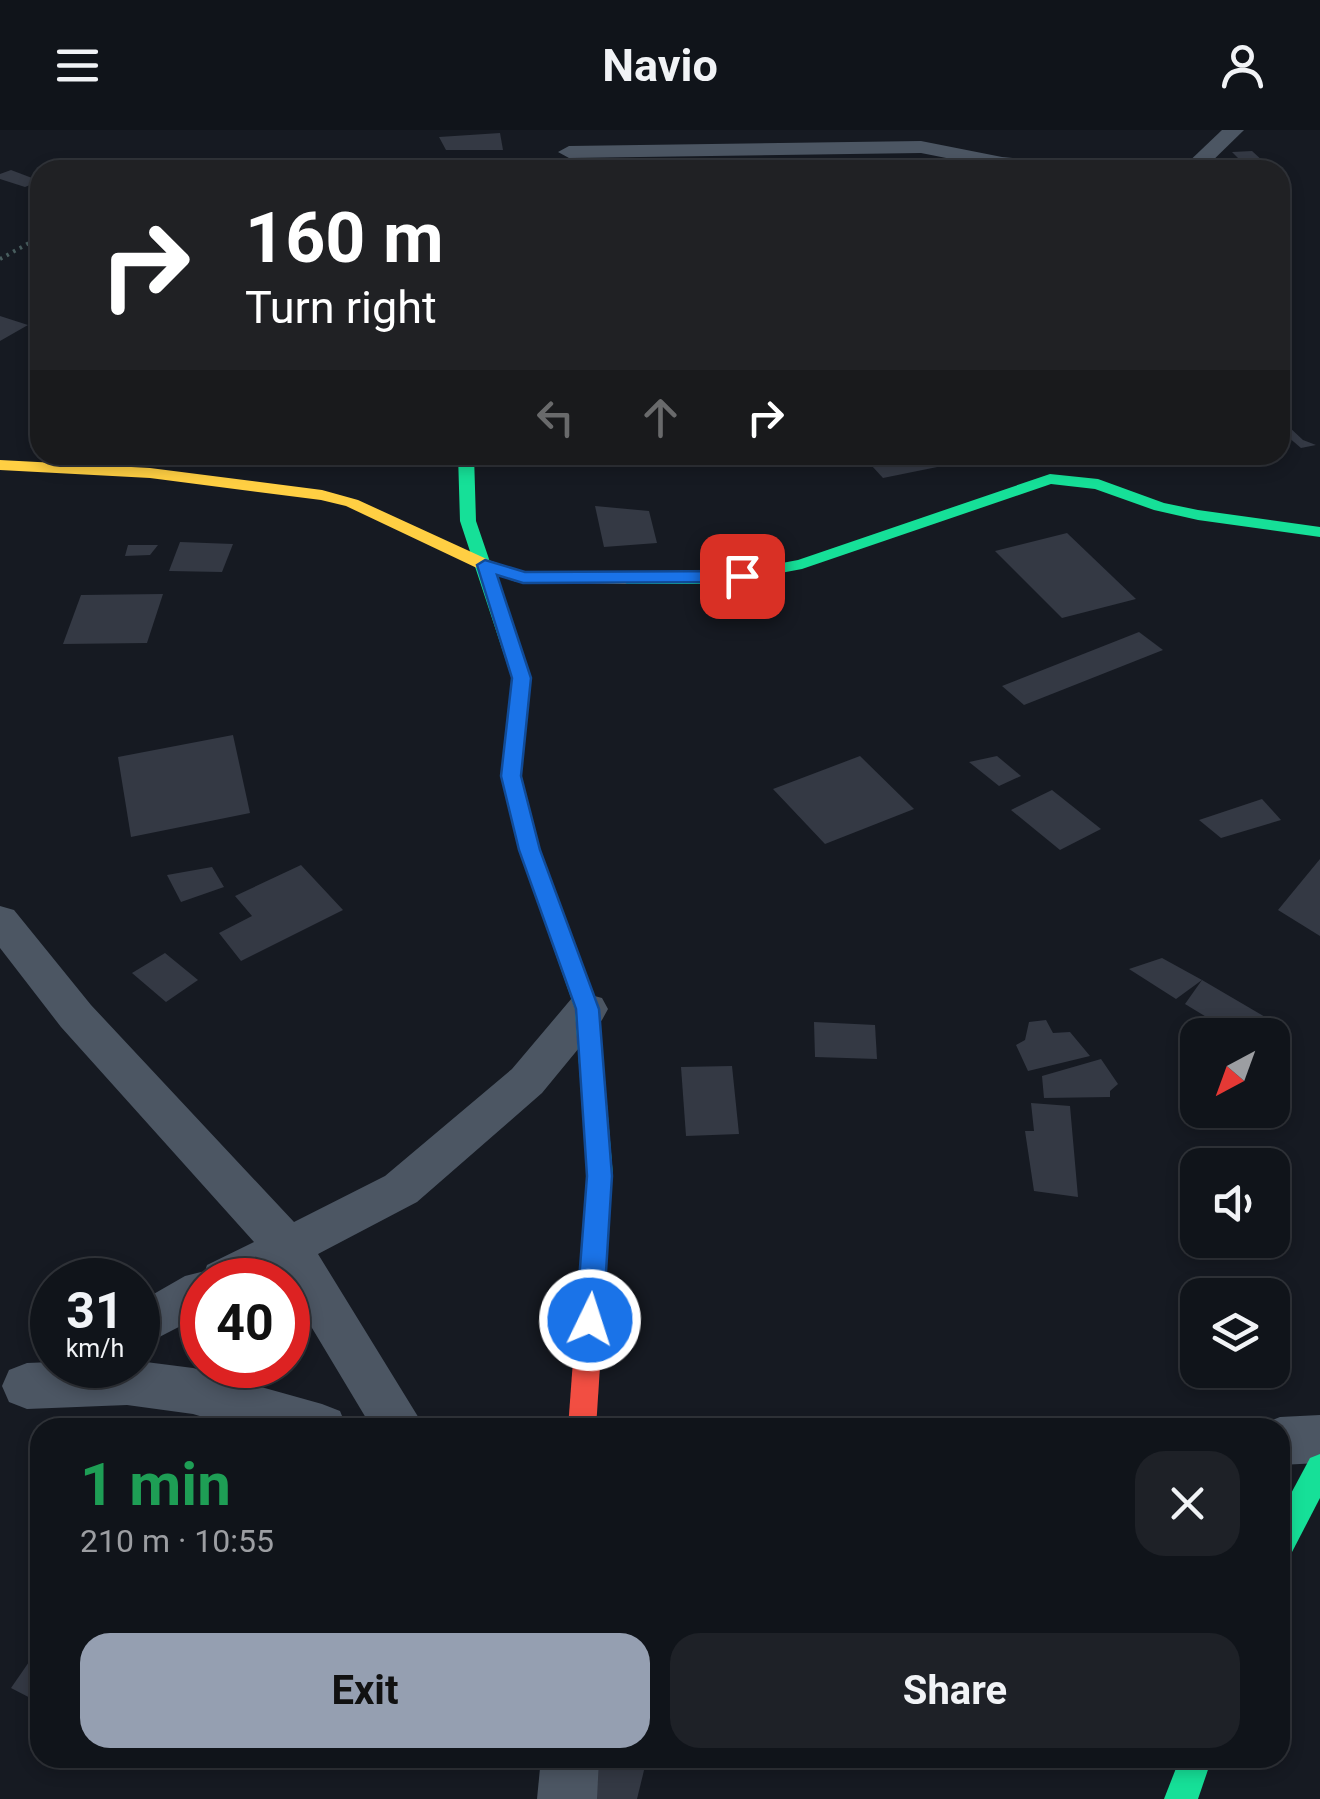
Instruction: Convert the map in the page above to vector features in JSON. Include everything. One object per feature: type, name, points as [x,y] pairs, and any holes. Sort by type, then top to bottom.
[{"type":"street","points":[[563,160],[589,130]]},
{"type":"street","points":[[1202,160],[1234,130]]},
{"type":"street","points":[[570,152],[921,147],[987,160]]},
{"type":"street","points":[[0,465],[150,472],[322,495],[406,526],[485,565],[523,578],[722,578],[764,574],[1050,478],[1098,484],[1160,507],[1198,515],[1320,532]]},
{"type":"street","points":[[466,465],[468,521],[521,678],[511,776],[530,850],[587,1009],[600,1176],[583,1418]]},
{"type":"street","points":[[0,920],[76,1016],[286,1246],[394,1418]]},
{"type":"street","points":[[264,1258],[401,1189],[527,1081],[587,1009]]},
{"type":"street","points":[[160,1387],[192,1391],[287,1418]]},
{"type":"street","points":[[1290,1440],[1320,1439]]},
{"type":"street","points":[[1290,1525],[1320,1468]]},
{"type":"street","points":[[567,1799],[569,1768]]},
{"type":"street","points":[[1181,1799],[1192,1768]]},
{"type":"path","points":[[0,259],[30,242]]},
{"type":"building","points":[[500,133],[503,150],[446,150],[439,137]]},
{"type":"building","points":[[1252,151],[1262,160],[1240,160],[1232,152]]},
{"type":"building","points":[[11,170],[30,177],[30,185],[0,179],[0,174]]},
{"type":"building","points":[[0,316],[28,325],[0,341]]},
{"type":"building","points":[[1290,428],[1316,445],[1301,448],[1290,439]]},
{"type":"building","points":[[877,465],[947,465],[883,478],[872,466]]},
{"type":"building","points":[[595,506],[649,511],[657,543],[604,547]]},
{"type":"building","points":[[1067,533],[1136,599],[1062,618],[995,551]]},
{"type":"building","points":[[180,542],[233,544],[222,572],[169,571]]},
{"type":"building","points":[[128,545],[158,545],[150,555],[125,556]]},
{"type":"building","points":[[163,594],[147,643],[63,644],[81,595]]},
{"type":"building","points":[[1139,632],[1163,650],[1024,705],[1002,686]]},
{"type":"building","points":[[233,735],[250,813],[131,837],[118,757]]},
{"type":"building","points":[[860,756],[914,809],[825,844],[773,789]]},
{"type":"building","points":[[997,756],[1021,776],[999,786],[969,762]]},
{"type":"building","points":[[1052,790],[1101,829],[1060,850],[1011,810]]},
{"type":"building","points":[[1262,799],[1281,820],[1221,838],[1199,820]]},
{"type":"building","points":[[1320,859],[1320,936],[1278,910]]},
{"type":"building","points":[[301,865],[343,910],[241,961],[219,933],[252,916],[235,896]]},
{"type":"building","points":[[212,867],[224,887],[181,902],[167,875]]},
{"type":"building","points":[[165,953],[198,980],[166,1002],[132,973]]},
{"type":"building","points":[[1162,958],[1202,980],[1176,999],[1129,969]]},
{"type":"building","points":[[1202,980],[1267,1018],[1208,1018],[1185,1004]]},
{"type":"building","points":[[1046,1020],[1053,1033],[1070,1032],[1090,1056],[1028,1071],[1016,1045],[1025,1040],[1029,1022]]},
{"type":"building","points":[[814,1022],[875,1025],[877,1059],[815,1057]]},
{"type":"building","points":[[1101,1059],[1118,1084],[1110,1091],[1110,1097],[1044,1098],[1042,1076]]},
{"type":"building","points":[[732,1066],[739,1134],[686,1136],[681,1067]]},
{"type":"building","points":[[1031,1103],[1070,1106],[1078,1197],[1034,1191],[1025,1131],[1034,1131]]},
{"type":"building","points":[[30,1660],[30,1698],[11,1688]]},
{"type":"building","points":[[585,1768],[645,1768],[637,1799],[580,1799]]},
{"type":"traffic: fast","points":[[466,465],[468,521],[521,679],[511,776],[529,850],[587,1009],[600,1176],[598,1199]]},
{"type":"traffic: fast","points":[[625,579],[722,579],[802,564],[1050,479],[1098,484],[1160,507],[1198,515],[1320,532]]},
{"type":"traffic: fast","points":[[1290,1525],[1320,1468]]},
{"type":"traffic: fast","points":[[1181,1799],[1192,1768]]},
{"type":"traffic: slow","points":[[0,465],[150,473],[322,495],[352,503],[485,565],[523,578],[625,579]]},
{"type":"traffic: jam","points":[[583,1418],[598,1199]]},
{"type":"route","points":[[590,1320],[600,1176],[587,1009],[530,850],[511,776],[521,678],[485,565],[523,578],[742,576]]}]
